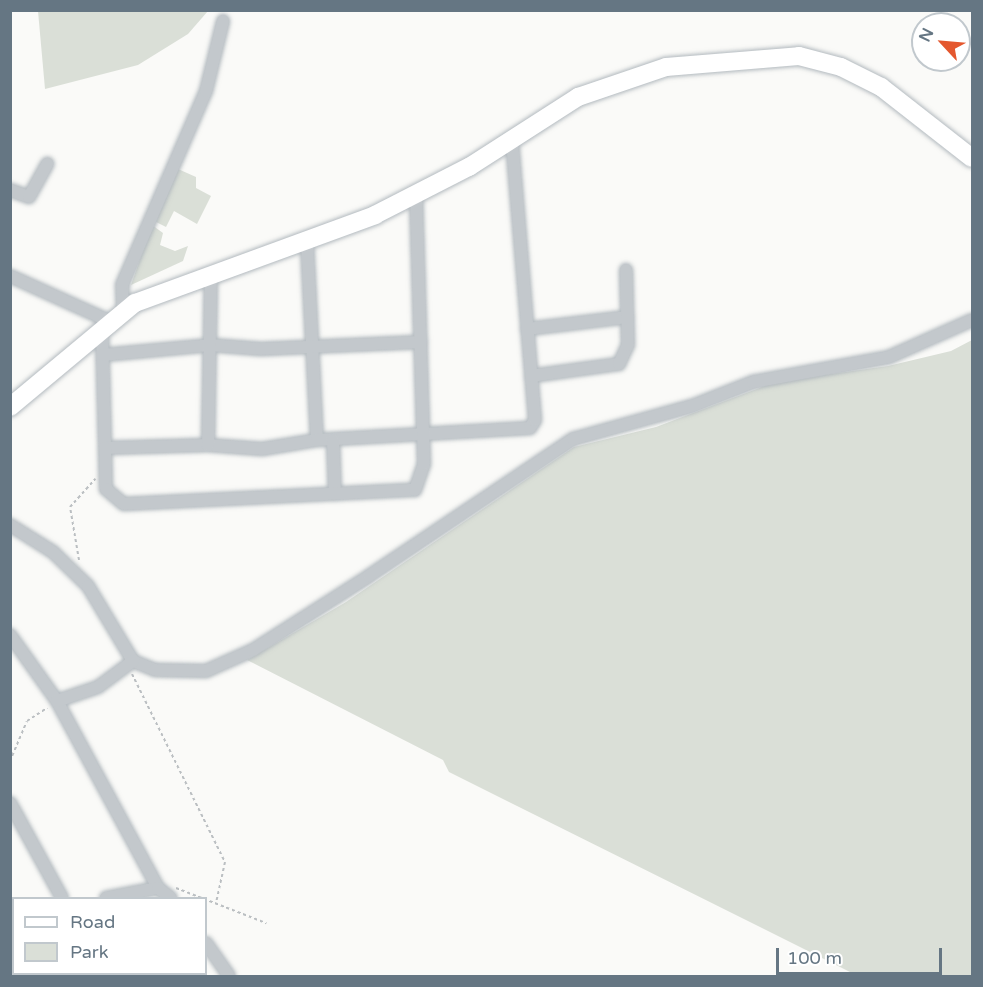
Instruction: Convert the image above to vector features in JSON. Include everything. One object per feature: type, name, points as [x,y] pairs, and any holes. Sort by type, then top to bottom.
[{"type":"street","points":[[223,21],[206,91],[122,285],[111,320],[103,355],[106,489],[124,504],[415,490],[424,464],[416,196]]},
{"type":"street","points":[[10,407],[111,320],[211,273],[307,243],[416,196],[578,97],[666,67],[799,56],[841,67],[881,87],[972,158]]},
{"type":"street","points":[[105,448],[208,445],[262,449],[317,440],[422,436],[530,428],[535,420],[512,138]]},
{"type":"street","points":[[10,190],[29,197],[46,164]]},
{"type":"street","points":[[307,243],[317,440]]},
{"type":"street","points":[[531,376],[619,364],[628,345],[626,270]]},
{"type":"street","points":[[208,445],[211,273]]},
{"type":"street","points":[[10,276],[111,320]]},
{"type":"street","points":[[527,329],[627,317]]},
{"type":"street","points":[[10,525],[53,552],[88,586],[131,664],[155,670],[206,671],[253,650],[573,439],[692,406],[753,382],[889,357],[972,320]]},
{"type":"street","points":[[103,355],[210,345],[313,346],[421,342]]},
{"type":"street","points":[[333,440],[335,494]]},
{"type":"street","points":[[10,635],[57,701],[158,888],[170,897]]},
{"type":"street","points":[[57,701],[98,687],[131,664]]},
{"type":"street","points":[[10,802],[61,897]]},
{"type":"street","points":[[111,897],[158,888]]},
{"type":"street","points":[[207,944],[229,976]]},
{"type":"path","points":[[88,586],[71,532],[70,507],[105,472]]},
{"type":"path","points":[[131,664],[225,862],[216,903]]},
{"type":"path","points":[[10,761],[27,721],[57,701]]},
{"type":"path","points":[[158,888],[188,890],[203,897]]},
{"type":"path","points":[[207,899],[266,923]]},
{"type":"green space","points":[[38,10],[208,11],[188,34],[138,65],[45,89]]},
{"type":"green space","points":[[178,169],[196,177],[196,188],[211,196],[197,224],[174,211],[166,227],[152,220]]},
{"type":"green space","points":[[152,225],[163,233],[160,245],[175,251],[188,246],[183,261],[131,285]]},
{"type":"green space","points":[[972,340],[972,976],[858,976],[449,772],[443,760],[247,660],[346,602],[574,447],[656,427],[775,382],[888,366],[951,351]]}]
